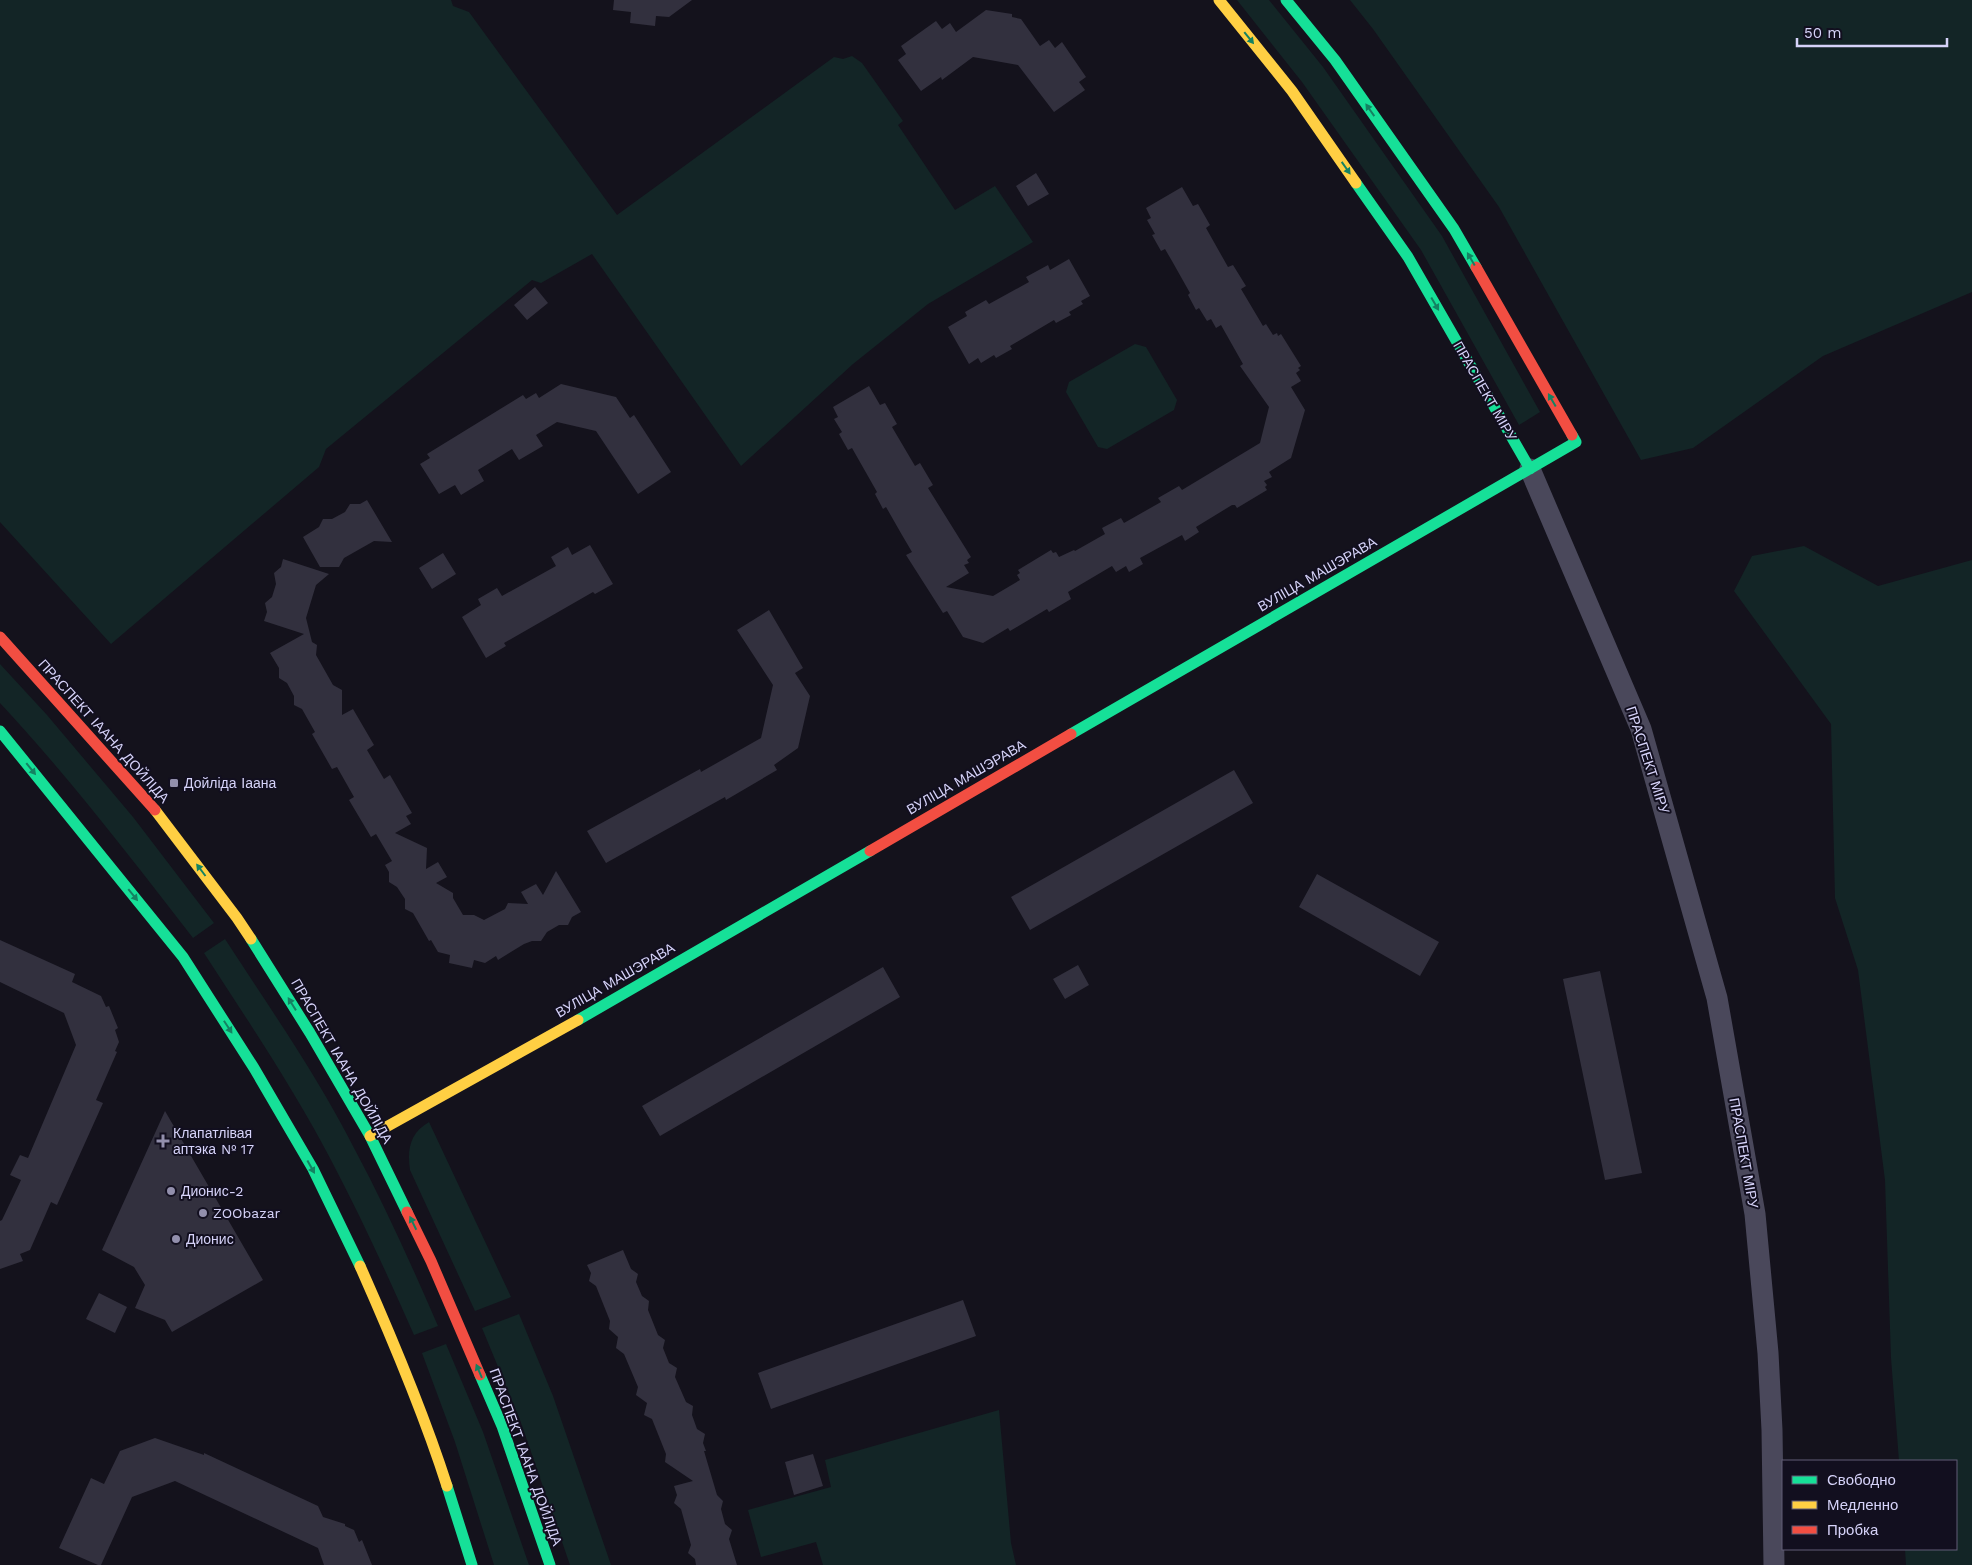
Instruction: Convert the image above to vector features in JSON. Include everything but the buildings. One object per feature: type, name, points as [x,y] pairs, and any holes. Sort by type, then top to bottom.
[{"type":"street","name":"ПРАСПЕКТ МІРУ","points":[[1219,0],[1292,91],[1408,257],[1530,469],[1641,729],[1717,998],[1756,1224],[1768,1352],[1772,1430],[1774,1565]]},
{"type":"street","name":"ВУЛІЦА МАШЭРАВА","points":[[370,1136],[565,1027],[1576,442],[1454,229],[1335,60],[1286,0]]},
{"type":"street","name":"ПРАСПЕКТ ІААНА ДОЙЛІДА","points":[[0,637],[150,803],[237,918],[310,1033],[370,1136],[431,1261],[498,1417],[550,1565]]},
{"type":"street","points":[[0,731],[182,957],[254,1068],[313,1169],[357,1259],[397,1351],[436,1451],[472,1565]]},
{"type":"shaded area","points":[[0,0],[451,0],[453,6],[469,12],[617,215],[834,57],[843,59],[852,56],[862,63],[903,121],[898,125],[955,210],[995,186],[1033,242],[928,304],[853,364],[741,466],[592,254],[541,283],[532,280],[326,449],[319,467],[111,644],[0,522]]},
{"type":"shaded area","points":[[1237,0],[1269,0],[1323,67],[1442,236],[1540,412],[1519,425],[1421,250],[1302,82]]},
{"type":"shaded area","points":[[1350,0],[1972,0],[1972,292],[1823,356],[1693,448],[1641,460],[1499,207],[1373,29]]},
{"type":"shaded area","points":[[1135,344],[1146,347],[1177,400],[1174,410],[1107,449],[1098,447],[1066,392],[1069,382]]},
{"type":"shaded area","points":[[1804,546],[1878,586],[1972,560],[1972,1565],[1906,1565],[1905,1550],[1957,1550],[1957,1460],[1899,1460],[1891,1358],[1885,1180],[1858,970],[1835,898],[1831,724],[1734,591],[1752,556]]},
{"type":"shaded area","points":[[0,664],[47,715],[133,817],[214,923],[193,938],[75,789],[0,703]]},
{"type":"shaded area","points":[[225,939],[292,1042],[340,1121],[387,1214],[438,1326],[414,1335],[364,1225],[317,1134],[270,1055],[204,953]]},
{"type":"shaded area","points":[[429,1122],[511,1297],[475,1311],[410,1170],[409,1155],[411,1142],[418,1131]]},
{"type":"shaded area","points":[[519,1314],[553,1396],[611,1565],[570,1565],[520,1420],[482,1328]]},
{"type":"shaded area","points":[[446,1344],[483,1432],[529,1565],[494,1565],[455,1442],[422,1353]]},
{"type":"shaded area","points":[[999,1410],[1011,1543],[1016,1565],[823,1565],[816,1542],[761,1557],[748,1510],[831,1487],[825,1460]]},
{"type":"traffic: fast","points":[[1286,0],[1335,60],[1454,229],[1476,267]]},
{"type":"traffic: fast","points":[[1356,183],[1408,257],[1530,469]]},
{"type":"traffic: fast","points":[[1071,734],[1576,442],[1572,435]]},
{"type":"traffic: fast","points":[[0,731],[183,957],[254,1068],[313,1169],[360,1266]]},
{"type":"traffic: fast","points":[[578,1020],[870,851]]},
{"type":"traffic: fast","points":[[251,939],[310,1033],[370,1136],[407,1212]]},
{"type":"traffic: fast","points":[[480,1375],[502,1426],[550,1565]]},
{"type":"traffic: fast","points":[[447,1486],[472,1565]]},
{"type":"traffic: slow","points":[[1219,0],[1292,91],[1356,183]]},
{"type":"traffic: slow","points":[[155,810],[251,939]]},
{"type":"traffic: slow","points":[[370,1136],[578,1020]]},
{"type":"traffic: slow","points":[[360,1266],[428,1430],[447,1486]]},
{"type":"traffic: jam","points":[[1476,267],[1572,435]]},
{"type":"traffic: jam","points":[[0,637],[155,810]]},
{"type":"traffic: jam","points":[[870,851],[1071,734]]},
{"type":"traffic: jam","points":[[407,1212],[431,1261],[480,1375]]},
{"type":"place","name":"Дойліда Іаана","points":[[174,783]]},
{"type":"place","name":"Клапатлівая аптэка № 17","points":[[163,1141]]},
{"type":"place","name":"Дионис-2","points":[[171,1191]]},
{"type":"place","name":"ZOObazar","points":[[203,1213]]},
{"type":"place","name":"Дионис","points":[[176,1239]]}]
